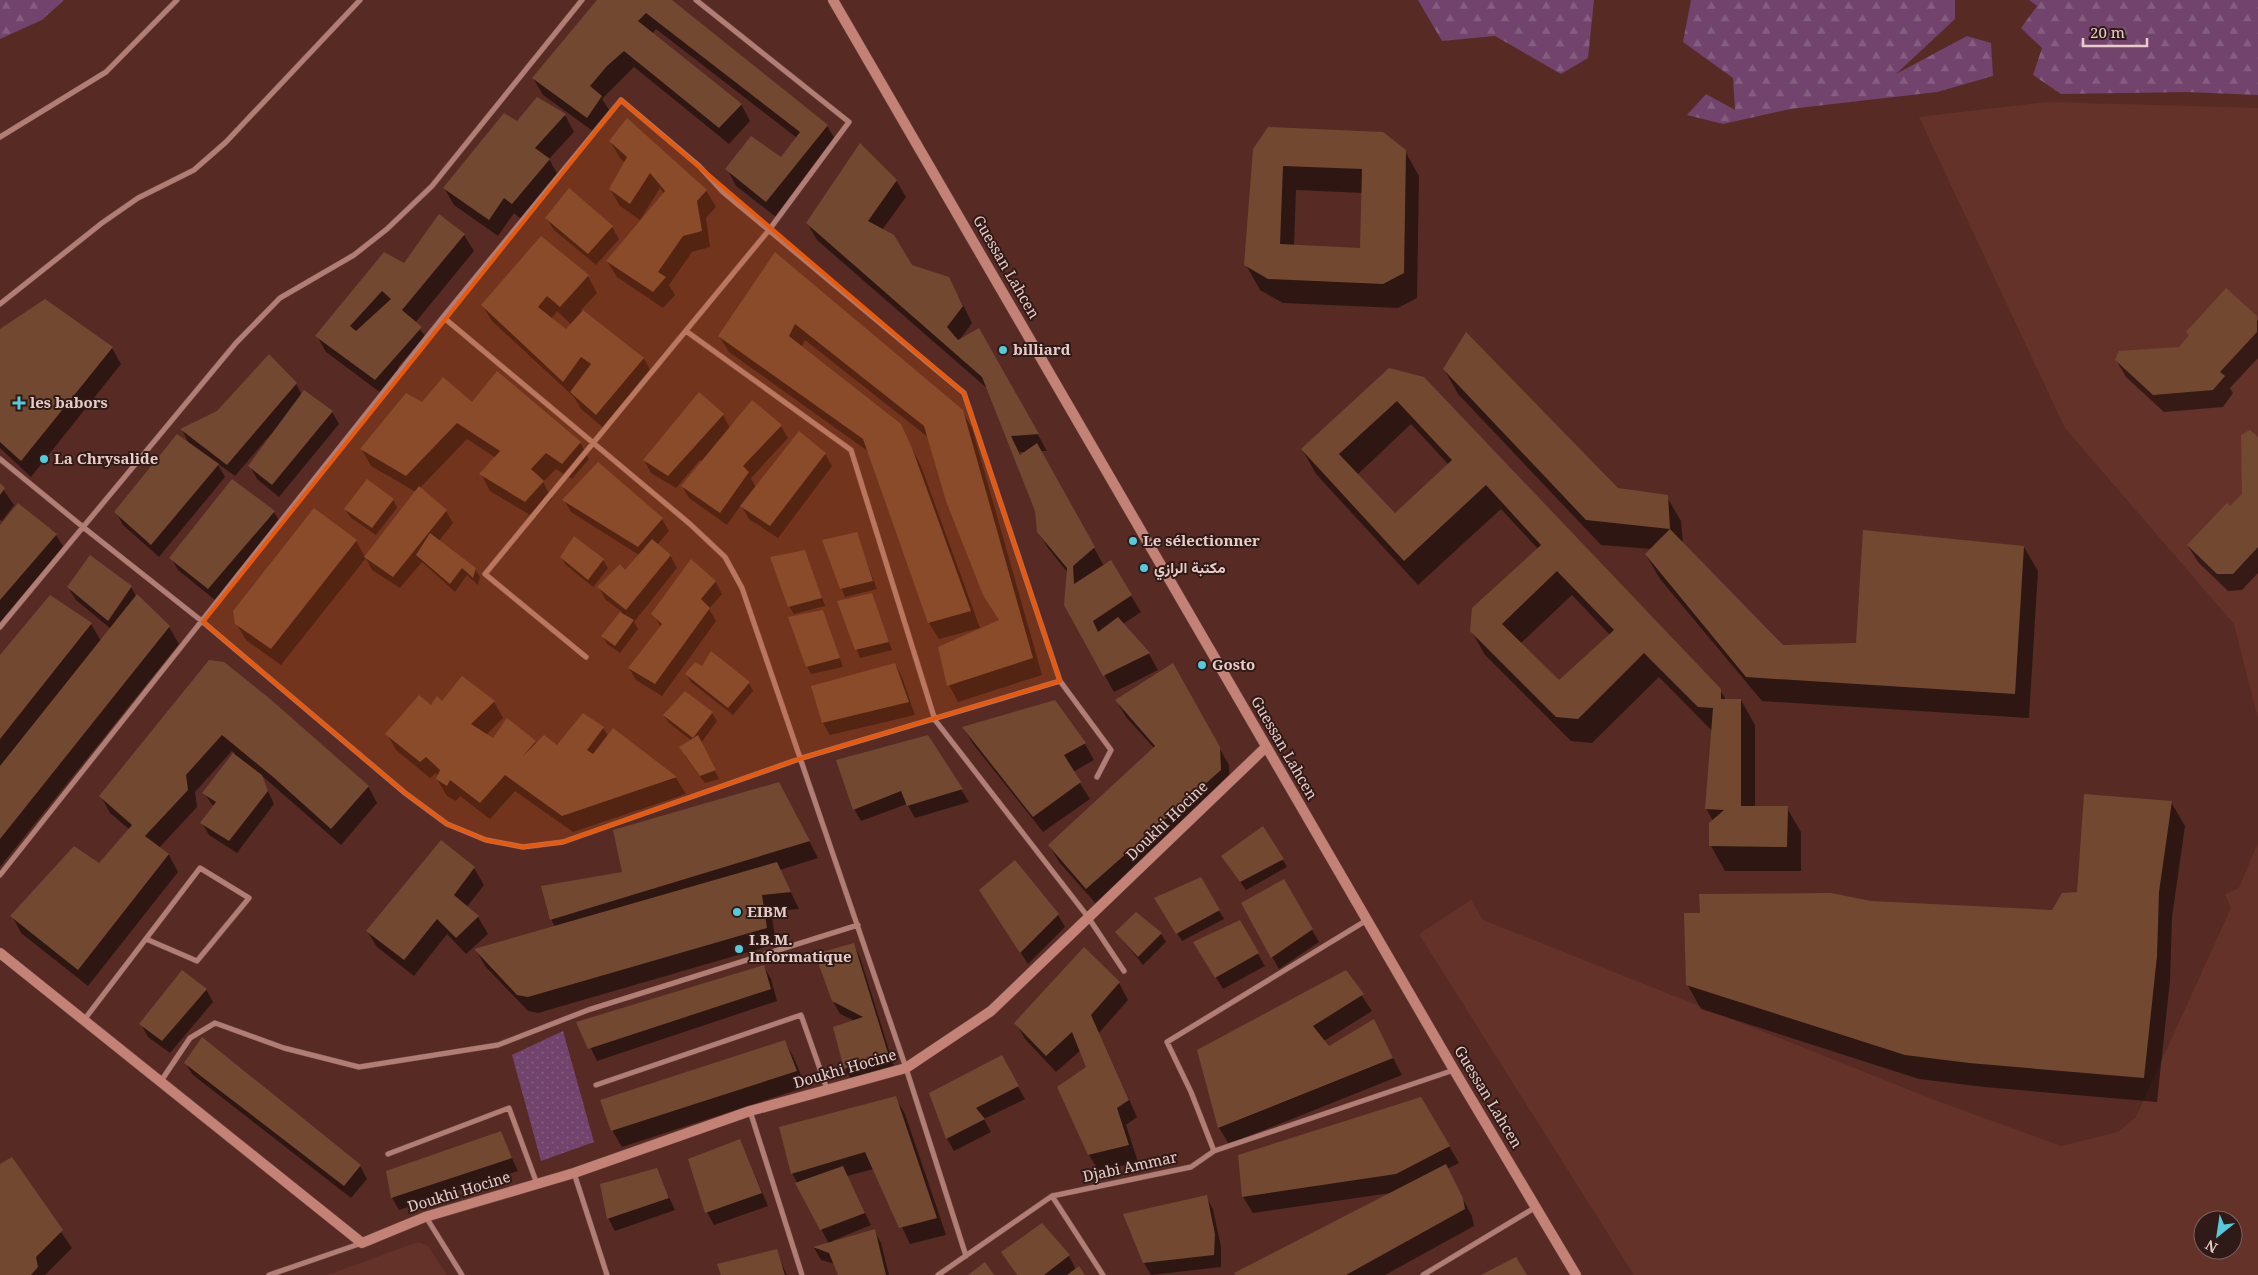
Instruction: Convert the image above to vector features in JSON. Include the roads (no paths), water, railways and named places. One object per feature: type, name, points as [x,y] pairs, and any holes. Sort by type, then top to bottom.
[{"type":"street","points":[[0,137],[106,72],[177,0]]},
{"type":"street","points":[[0,304],[102,222],[138,198],[194,170],[226,142],[360,0]]},
{"type":"street","points":[[0,626],[236,343],[280,298],[354,255],[387,229],[432,186],[582,0]]},
{"type":"street","points":[[586,657],[485,574],[769,230],[849,122],[696,0]]},
{"type":"street","name":"Guessan Lahcen","points":[[833,0],[1454,1070],[1576,1275]]},
{"type":"street","points":[[0,875],[203,622],[443,317],[622,100],[699,166],[722,192],[964,393],[1060,681],[1111,750],[1097,777]]},
{"type":"street","points":[[443,317],[690,524],[725,557],[742,588],[802,758],[906,1068],[966,1256]]},
{"type":"street","points":[[686,331],[852,450],[935,720],[1088,917],[1124,971]]},
{"type":"street","points":[[0,459],[203,622],[405,793],[447,824],[486,840],[522,847],[563,842],[802,758],[935,720],[1060,681]]},
{"type":"street","name":"Doukhi Hocine","points":[[362,1243],[425,1217],[574,1173],[750,1111],[906,1068],[991,1011],[1266,747]]},
{"type":"street","points":[[84,1020],[200,868],[250,898],[197,961],[146,939]]},
{"type":"street","points":[[1214,1151],[1191,1092],[1167,1042],[1367,920]]},
{"type":"street","points":[[161,1081],[190,1038],[215,1024],[284,1048],[359,1067],[498,1046],[588,1010],[858,925]]},
{"type":"street","points":[[0,953],[362,1243]]},
{"type":"street","points":[[596,1085],[800,1015],[827,1091]]},
{"type":"street","name":"Djabi Ammar","points":[[938,1275],[1052,1196],[1191,1166],[1214,1151],[1454,1070]]},
{"type":"street","points":[[388,1154],[508,1108],[537,1184]]},
{"type":"street","points":[[750,1111],[802,1275]]},
{"type":"street","points":[[574,1173],[607,1275]]},
{"type":"street","points":[[1052,1196],[1103,1275]]},
{"type":"street","points":[[1423,1275],[1536,1207]]},
{"type":"street","points":[[425,1217],[462,1275]]},
{"type":"street","points":[[269,1275],[362,1243]]},
{"type":"place","name":"billiard","points":[[1003,350]]},
{"type":"place","name":"les babors","points":[[19,403]]},
{"type":"place","name":"La Chrysalide","points":[[44,459]]},
{"type":"place","name":"Le sélectionner","points":[[1133,541]]},
{"type":"place","name":"مكتبة الرازي","points":[[1144,568]]},
{"type":"place","name":"Gosto","points":[[1202,665]]},
{"type":"place","name":"EIBM","points":[[737,912]]},
{"type":"place","name":"I.B.M. Informatique","points":[[739,949]]}]
